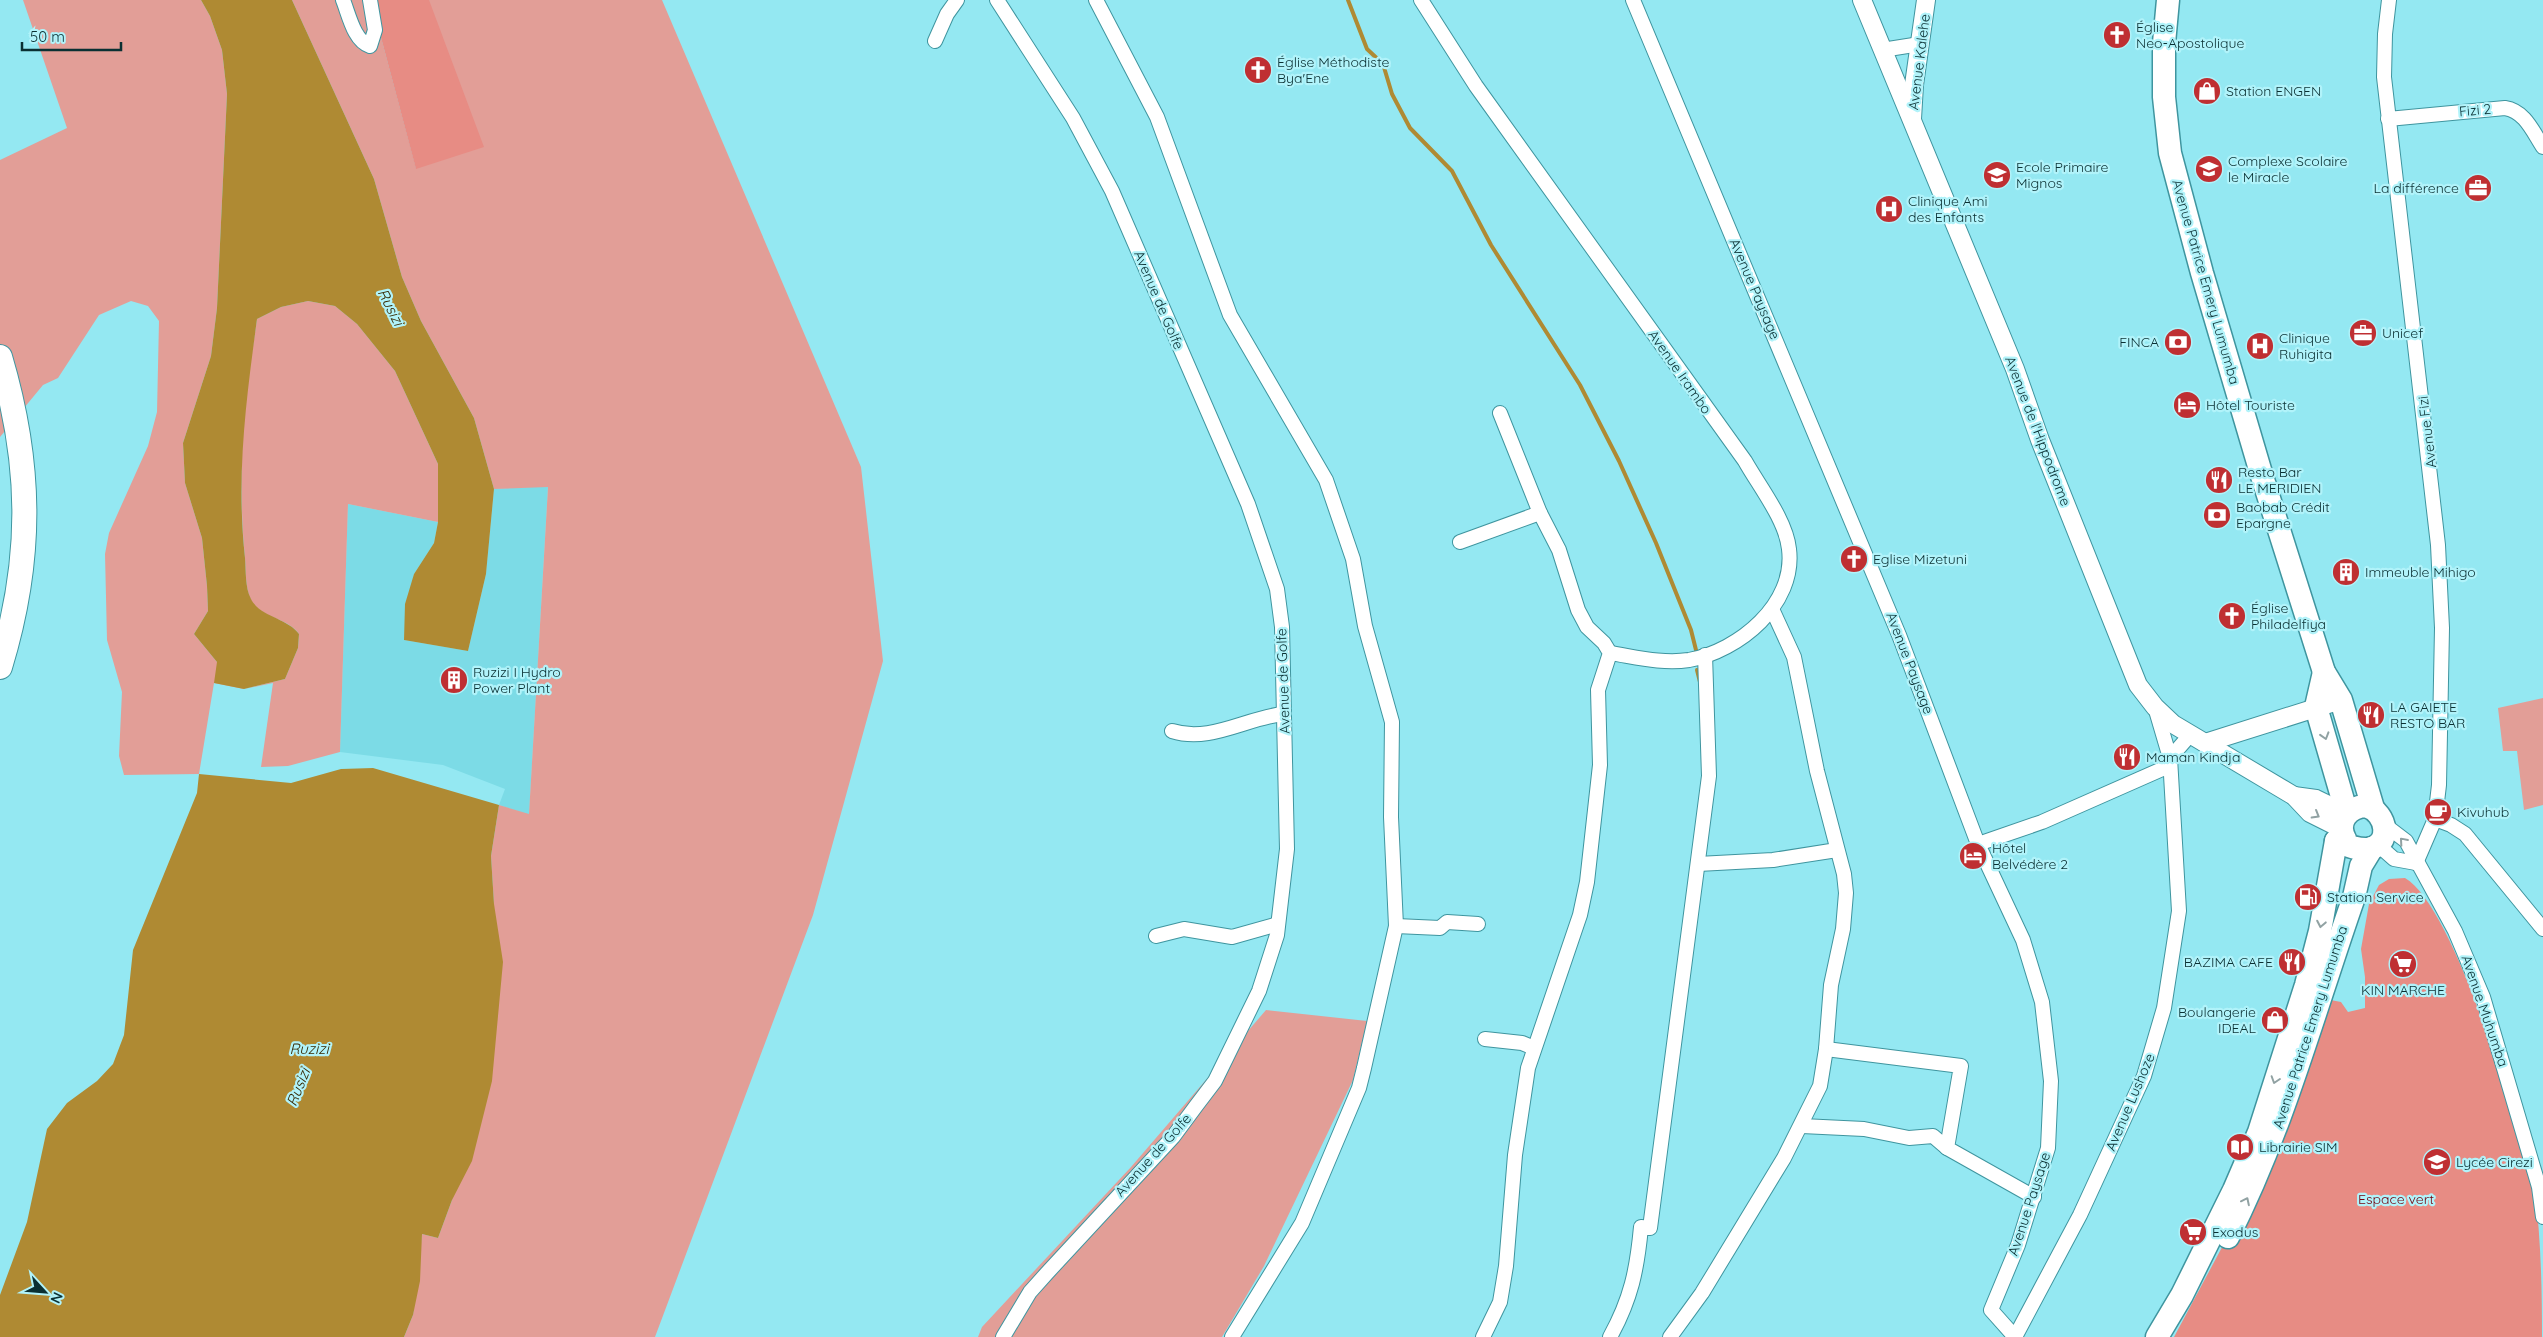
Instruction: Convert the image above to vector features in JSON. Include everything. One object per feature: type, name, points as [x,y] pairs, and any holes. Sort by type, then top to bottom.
[{"type":"highway","points":[[0,357],[12,396],[23,459],[24,512],[22,578],[12,626],[0,667]]},
{"type":"main road","name":"Avenue Patrice Emery Lumumba","points":[[2157,1337],[2182,1295],[2234,1190],[2259,1132],[2314,989],[2354,897],[2361,866],[2377,831],[2341,700],[2324,672],[2258,464],[2199,263],[2170,153],[2164,98],[2164,43],[2168,0]]},
{"type":"main road","name":"Avenue Patrice Emery Lumumba","points":[[2174,1337],[2194,1303],[2249,1196],[2274,1137],[2314,989],[2320,931],[2342,828],[2316,708],[2324,672]]},
{"type":"main road","points":[[2359,807],[2377,831],[2357,848],[2342,828],[2359,807]]},
{"type":"street","points":[[343,0],[355,31],[361,41],[370,46],[375,30],[370,0]]},
{"type":"street","points":[[935,41],[947,14],[957,0]]},
{"type":"street","name":"Avenue de Golfe","points":[[997,0],[1073,118],[1108,184],[1244,496],[1276,589],[1282,627],[1283,714],[1288,799],[1287,849],[1277,935],[1259,991],[1215,1081],[1173,1137],[1030,1292],[1003,1337]]},
{"type":"street","points":[[1096,0],[1156,117],[1230,315],[1326,480],[1353,559],[1365,626],[1392,722],[1391,817],[1396,926],[1359,1088],[1302,1223],[1232,1337]]},
{"type":"street","name":"Avenue Irambo","points":[[1421,0],[1476,86],[1745,461],[1781,524],[1789,546],[1790,567],[1785,587],[1772,609],[1750,630],[1724,648],[1688,660],[1661,662],[1610,652]]},
{"type":"street","name":"Avenue Paysage","points":[[1633,0],[1895,626],[1978,844],[2023,940],[2042,1002],[2048,1044],[2050,1091],[2048,1148],[2018,1245],[1991,1310],[2015,1337]]},
{"type":"street","name":"Avenue de l'Hippodrome","points":[[1862,0],[2015,369],[2040,440],[2138,685],[2155,707],[2173,724],[2294,796],[2316,799],[2342,828]]},
{"type":"street","name":"Avenue Kalehe","points":[[1912,124],[1914,85],[1926,0]]},
{"type":"street","name":"Avenue Fizi","points":[[2389,0],[2385,34],[2384,77],[2438,545],[2442,628],[2439,785],[2435,819],[2416,863]]},
{"type":"street","points":[[1882,50],[1920,44]]},
{"type":"street","name":"Fizi 2","points":[[2388,119],[2489,109],[2514,109],[2523,117],[2543,147]]},
{"type":"street","points":[[1483,1337],[1500,1302],[1505,1275],[1515,1155],[1528,1068],[1580,915],[1587,882],[1600,765],[1598,690],[1610,652],[1587,627],[1578,610],[1558,550],[1540,513],[1500,413]]},
{"type":"street","points":[[1460,542],[1540,513]]},
{"type":"street","points":[[1670,1337],[1716,1270],[1802,1126],[1820,1086],[1826,1049],[1831,985],[1844,930],[1846,893],[1817,771],[1794,657],[1772,609]]},
{"type":"street","points":[[1610,1337],[1632,1292],[1641,1227],[1650,1228],[1709,776],[1705,655]]},
{"type":"street","points":[[1978,844],[2042,822],[2170,762],[2198,739],[2341,700]]},
{"type":"street","name":"Avenue Lushoze","points":[[2015,1337],[2080,1215],[2144,1076],[2164,1008],[2179,911],[2170,762],[2155,707]]},
{"type":"street","points":[[1172,731],[1185,734],[1212,733],[1236,724],[1246,725],[1269,715],[1283,714]]},
{"type":"street","points":[[2435,819],[2451,825],[2465,834],[2543,929]]},
{"type":"street","points":[[2377,831],[2394,859],[2416,863]]},
{"type":"street","name":"Avenue Muhumba","points":[[2377,831],[2406,841],[2416,863],[2455,931],[2483,996],[2539,1187],[2543,1218]]},
{"type":"street","points":[[1698,864],[1773,860],[1837,850]]},
{"type":"street","points":[[1396,926],[1440,928],[1447,922],[1478,924]]},
{"type":"street","points":[[1156,936],[1184,929],[1232,937],[1278,924]]},
{"type":"street","points":[[1485,1040],[1522,1043],[1534,1048]]},
{"type":"street","points":[[1826,1049],[1961,1066],[1947,1148]]},
{"type":"street","points":[[1802,1126],[1864,1129],[1909,1138],[1933,1136],[1947,1148],[2034,1197]]},
{"type":"shaded area","points":[[23,0],[201,0],[210,16],[222,50],[227,94],[217,308],[211,356],[183,443],[185,483],[202,538],[207,586],[208,611],[194,634],[217,662],[244,689],[214,683],[199,774],[124,775],[119,756],[122,692],[107,640],[105,554],[109,533],[148,446],[157,412],[159,321],[148,306],[131,301],[99,315],[58,378],[43,385],[0,437],[0,160],[67,128]]},
{"type":"shaded area","points":[[292,0],[371,0],[416,168],[429,0],[662,0],[861,467],[883,661],[813,915],[655,1337],[404,1337],[413,1315],[422,1234],[438,1238],[452,1200],[494,904],[491,856],[499,805],[529,814],[548,487],[494,489],[474,418],[421,321],[402,277],[374,179]]},
{"type":"shaded area","points":[[308,301],[335,306],[357,324],[395,371],[438,464],[438,522],[348,504],[340,752],[288,766],[261,767],[273,683],[244,689],[285,679],[298,648],[299,634],[288,624],[261,611],[255,606],[249,595],[247,585],[243,539],[242,446],[245,398],[257,319],[281,307]]},
{"type":"shaded area","points":[[548,486],[529,815],[499,805],[505,789],[443,765],[340,752],[348,504],[438,522],[434,543],[414,574],[404,640],[468,651],[486,574],[494,489]]},
{"type":"shaded area","points":[[2543,698],[2543,805],[2524,810],[2517,751],[2503,751],[2498,708]]},
{"type":"shaded area","points":[[1266,1010],[1367,1021],[1353,1080],[1264,1266],[1222,1337],[978,1337],[982,1327],[1131,1167]]},
{"type":"green space","points":[[371,0],[429,0],[484,147],[416,169]]},
{"type":"green space","name":"Espace vert","points":[[2405,878],[2422,894],[2440,922],[2457,957],[2488,1037],[2529,1167],[2534,1186],[2538,1223],[2542,1337],[2174,1337],[2243,1208],[2320,998],[2341,1002],[2348,1012],[2365,1008],[2365,977],[2361,949],[2369,904],[2379,885],[2389,879]]},
{"type":"water","name":"Rusizi","points":[[201,0],[292,0],[374,179],[402,277],[421,321],[474,418],[494,489],[486,574],[468,651],[404,640],[405,604],[414,574],[434,543],[438,522],[438,464],[395,371],[357,324],[335,306],[308,301],[281,307],[257,319],[249,379],[242,468],[242,527],[249,595],[255,605],[261,610],[288,624],[299,634],[298,648],[285,679],[244,689],[214,683],[217,662],[194,634],[208,611],[207,586],[202,538],[185,483],[183,443],[211,356],[217,308],[227,94],[222,50],[210,16]]},
{"type":"water","name":"Ruzizi","points":[[373,768],[499,805],[491,856],[494,904],[503,962],[492,1081],[472,1161],[452,1200],[438,1238],[422,1234],[420,1281],[413,1315],[404,1337],[0,1337],[0,1295],[27,1222],[47,1129],[67,1103],[97,1081],[113,1064],[124,1035],[133,950],[197,793],[199,774],[291,783],[341,769]]},
{"type":"waterway","points":[[1348,0],[1367,49],[1383,64],[1392,94],[1410,128],[1452,171],[1491,245],[1580,385],[1619,461],[1656,543],[1691,630],[1696,650]]},
{"type":"waterway","points":[[1697,670],[1700,682]]},
{"type":"place","name":"Église Neo-Apostolique","points":[[2117,35]]},
{"type":"place","name":"Église Méthodiste Bya'Ene","points":[[1258,70]]},
{"type":"place","name":"Station ENGEN","points":[[2207,91]]},
{"type":"place","name":"Complexe Scolaire le Miracle","points":[[2209,169]]},
{"type":"place","name":"Ecole Primaire Mignos","points":[[1997,175]]},
{"type":"place","name":"La différence","points":[[2478,188]]},
{"type":"place","name":"Clinique Ami des Enfants","points":[[1889,209]]},
{"type":"place","name":"Unicef","points":[[2363,333]]},
{"type":"place","name":"FINCA","points":[[2178,342]]},
{"type":"place","name":"Clinique Ruhigita","points":[[2260,346]]},
{"type":"place","name":"Hôtel Touriste","points":[[2187,405]]},
{"type":"place","name":"Resto Bar LE MERIDIEN","points":[[2219,480]]},
{"type":"place","name":"Baobab Crédit Epargne","points":[[2217,515]]},
{"type":"place","name":"Eglise Mizetuni","points":[[1854,559]]},
{"type":"place","name":"Immeuble Mihigo","points":[[2346,572]]},
{"type":"place","name":"Église Philadelfiya","points":[[2232,616]]},
{"type":"place","name":"Ruzizi I Hydro Power Plant","points":[[454,680]]},
{"type":"place","name":"LA GAIETE RESTO BAR","points":[[2371,715]]},
{"type":"place","name":"Maman Kindja","points":[[2127,757]]},
{"type":"place","name":"Kivuhub","points":[[2438,812]]},
{"type":"place","name":"Hôtel Belvédère 2","points":[[1973,856]]},
{"type":"place","name":"Station Service","points":[[2308,897]]},
{"type":"place","name":"BAZIMA CAFE","points":[[2292,962]]},
{"type":"place","name":"KIN MARCHE","points":[[2403,964]]},
{"type":"place","name":"Boulangerie IDEAL","points":[[2275,1020]]},
{"type":"place","name":"Librairie SIM","points":[[2240,1147]]},
{"type":"place","name":"Lycée Cirezi","points":[[2437,1162]]},
{"type":"place","name":"Exodus","points":[[2193,1232]]}]
